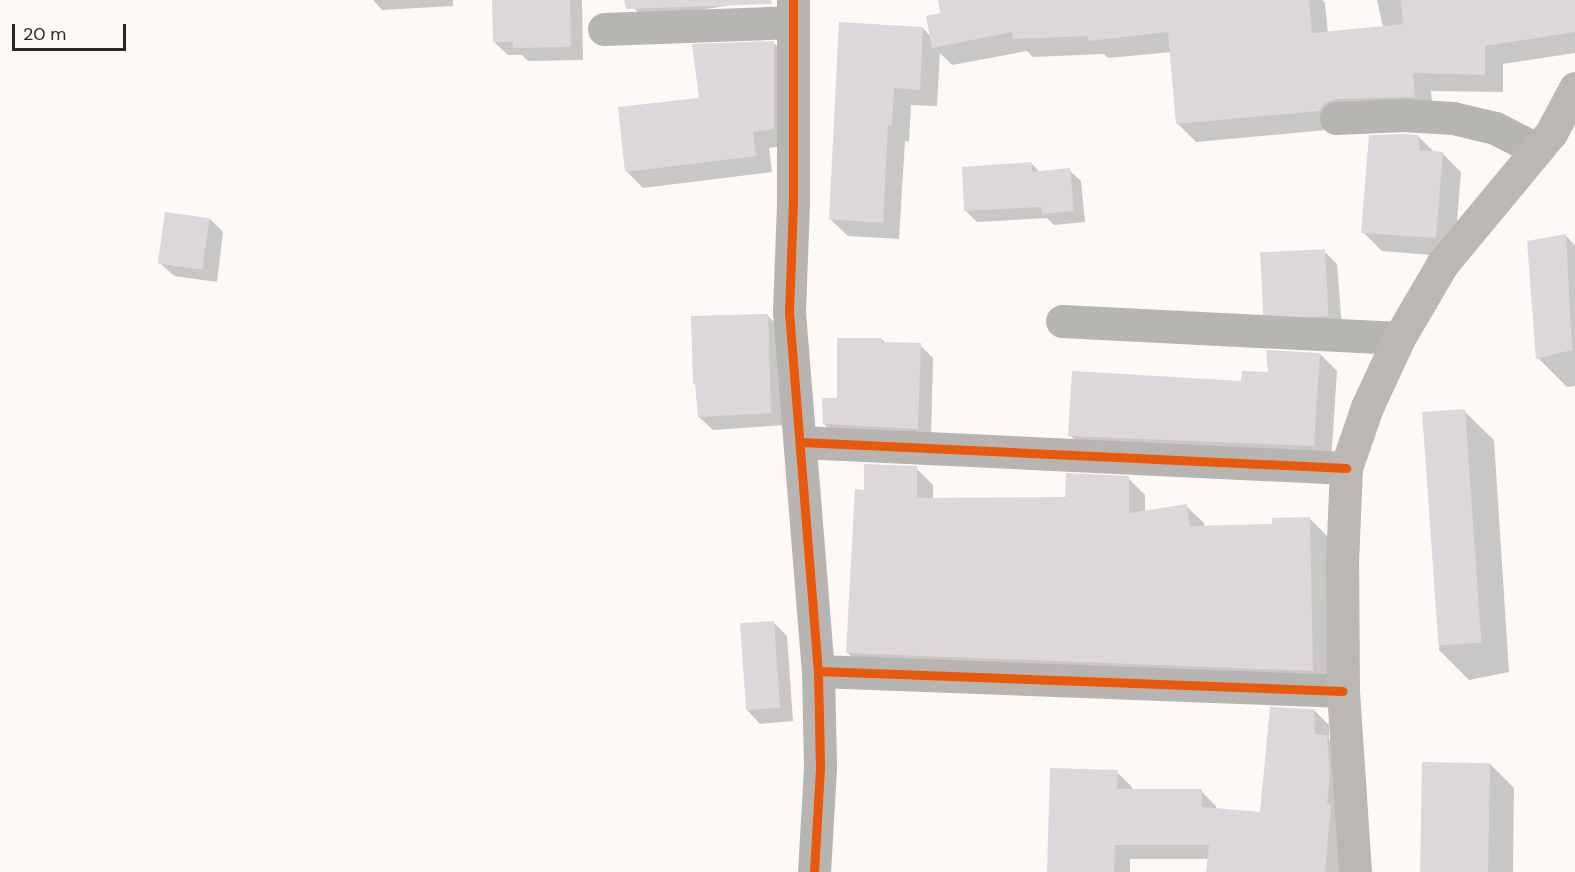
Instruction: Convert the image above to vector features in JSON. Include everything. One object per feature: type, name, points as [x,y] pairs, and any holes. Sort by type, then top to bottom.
[{"type":"main road","points":[[1355,872],[1343,691],[1342,563],[1346,468],[1367,407],[1399,338],[1443,263],[1554,135],[1575,88]]},
{"type":"street","points":[[604,29],[793,11],[793,203],[789,312],[818,671],[820,768],[814,872]]},
{"type":"street","points":[[1336,118],[1403,115],[1453,118],[1495,128],[1554,135]]},
{"type":"street","points":[[1062,321],[1399,338]]},
{"type":"street","points":[[801,442],[1346,468]]},
{"type":"street","points":[[818,671],[1343,691]]},
{"type":"building","points":[[492,0],[570,0],[571,47],[513,48],[513,42],[493,42]]},
{"type":"building","points":[[624,0],[771,0],[772,4],[626,9]]},
{"type":"building","points":[[938,0],[1309,0],[1312,33],[1403,24],[1401,0],[1575,0],[1575,32],[1485,46],[1485,75],[1413,73],[1415,97],[1335,99],[1325,103],[1319,111],[1176,124],[1168,32],[1088,41],[1088,36],[1013,39],[1012,32],[932,48],[926,16],[940,13]]},
{"type":"building","points":[[839,22],[923,27],[920,90],[894,88],[892,125],[888,125],[883,223],[829,219]]},
{"type":"building","points":[[774,41],[774,129],[753,132],[756,156],[625,172],[618,107],[699,98],[692,44]]},
{"type":"building","points":[[1369,135],[1418,135],[1420,150],[1443,152],[1436,238],[1361,233]]},
{"type":"building","points":[[1032,162],[1032,172],[1070,168],[1074,211],[1042,214],[1041,207],[964,211],[962,167]]},
{"type":"building","points":[[165,212],[210,218],[202,270],[158,263]]},
{"type":"building","points":[[1566,234],[1572,350],[1536,359],[1527,241]]},
{"type":"building","points":[[1325,249],[1329,316],[1264,319],[1260,252]]},
{"type":"building","points":[[768,314],[771,413],[698,417],[695,384],[693,384],[691,316]]},
{"type":"building","points":[[837,338],[882,338],[882,342],[921,343],[918,429],[823,424],[822,398],[837,398]]},
{"type":"building","points":[[1266,350],[1320,353],[1314,446],[1068,436],[1072,371],[1241,381],[1242,371],[1268,372]]},
{"type":"building","points":[[1465,409],[1481,642],[1438,645],[1422,412]]},
{"type":"building","points":[[864,464],[917,466],[917,498],[1065,497],[1066,473],[1129,476],[1129,513],[1187,504],[1190,526],[1272,524],[1272,518],[1310,517],[1313,671],[846,653],[855,489],[864,490]]},
{"type":"building","points":[[774,621],[780,708],[746,710],[740,623]]},
{"type":"building","points":[[1270,707],[1314,709],[1315,734],[1327,735],[1330,774],[1327,804],[1331,805],[1325,872],[1206,872],[1209,845],[1115,845],[1114,872],[1047,872],[1050,768],[1118,770],[1117,789],[1202,789],[1202,807],[1260,812]]},
{"type":"building","points":[[1422,762],[1490,763],[1488,872],[1420,872]]},
{"type":"cycle path","points":[[793,0],[793,203],[789,312],[818,671],[820,768],[814,872]]},
{"type":"cycle path","points":[[801,442],[1346,468]]},
{"type":"cycle path","points":[[818,671],[1343,691]]}]
